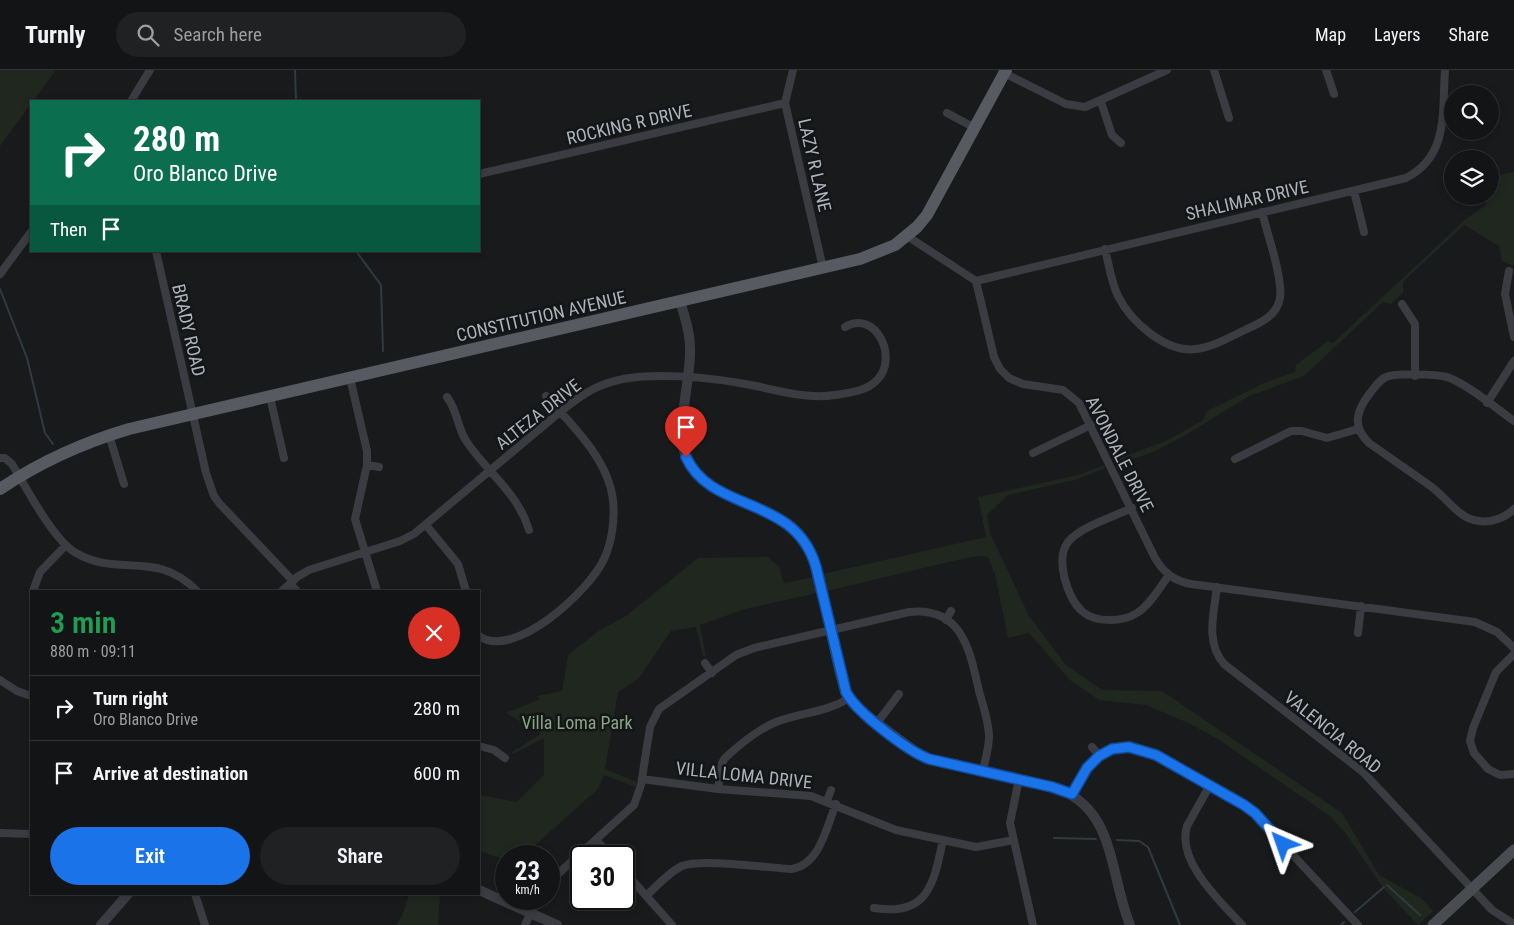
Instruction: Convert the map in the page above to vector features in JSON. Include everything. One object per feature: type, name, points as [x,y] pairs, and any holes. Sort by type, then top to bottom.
[{"type":"main road","name":"CONSTITUTION AVENUE","points":[[0,489],[59,454],[109,435],[823,268],[878,253],[907,236],[917,227],[936,202],[1005,71]]},
{"type":"main road","points":[[1433,925],[1514,850]]},
{"type":"street","points":[[132,100],[150,70]]},
{"type":"street","name":"LAZY R LANE","points":[[793,70],[785,103],[823,268]]},
{"type":"street","points":[[1005,71],[1070,106],[1086,107],[1101,102],[1167,70]]},
{"type":"street","points":[[1214,70],[1229,118]]},
{"type":"street","points":[[1326,70],[1334,94]]},
{"type":"street","name":"SHALIMAR DRIVE","points":[[976,281],[1406,178],[1422,168],[1432,156],[1440,135],[1445,70]]},
{"type":"street","points":[[1101,102],[1112,135],[1121,142]]},
{"type":"street","name":"ROCKING R DRIVE","points":[[480,174],[785,103]]},
{"type":"street","points":[[947,113],[976,128]]},
{"type":"street","points":[[1354,191],[1364,232]]},
{"type":"street","points":[[1106,249],[1116,291],[1130,314],[1159,339],[1171,346],[1187,350],[1202,348],[1259,324],[1276,309],[1280,290],[1262,212]]},
{"type":"street","points":[[0,274],[30,233]]},
{"type":"street","points":[[907,236],[976,281]]},
{"type":"street","name":"BRADY ROAD","points":[[156,252],[206,473],[214,496],[292,582],[296,590]]},
{"type":"street","points":[[1509,271],[1505,294],[1514,337]]},
{"type":"street","name":"AVONDALE DRIVE","points":[[976,281],[994,357],[1000,370],[1009,378],[1023,384],[1048,386],[1069,393],[1080,403],[1159,566],[1169,575]]},
{"type":"street","points":[[680,301],[690,341],[689,378],[682,442],[690,466],[706,483],[780,519],[802,536],[813,556],[841,678],[849,698],[857,708],[922,756],[1019,779],[1072,794],[1086,806],[1102,827],[1121,902],[1130,925]]},
{"type":"street","points":[[1402,304],[1415,324],[1415,376]]},
{"type":"street","name":"ALTEZA DRIVE","points":[[283,590],[309,570],[407,538],[560,412],[591,390],[616,380],[648,375],[689,378],[743,384],[806,396],[834,395],[859,390],[872,384],[881,374],[886,361],[885,347],[879,334],[870,326],[853,323],[845,327]]},
{"type":"street","points":[[1487,403],[1514,361]]},
{"type":"street","points":[[1514,421],[1448,378],[1415,376],[1391,376],[1378,383],[1360,406],[1357,417],[1358,429],[1368,443],[1432,487],[1460,515],[1473,520],[1487,521],[1501,518],[1514,509]]},
{"type":"street","points":[[350,378],[366,443],[367,465],[356,519],[377,590]]},
{"type":"street","points":[[480,636],[492,642],[504,642],[542,623],[585,587],[599,569],[608,550],[613,510],[609,484],[594,453],[546,396]]},
{"type":"street","points":[[270,397],[284,458]]},
{"type":"street","points":[[447,397],[455,407],[465,438],[522,510],[529,530]]},
{"type":"street","points":[[1033,453],[1091,424]]},
{"type":"street","points":[[1235,459],[1291,431],[1302,431],[1327,438],[1358,429]]},
{"type":"street","points":[[109,435],[124,484]]},
{"type":"street","points":[[0,458],[11,462],[56,533],[77,554],[100,562],[171,571],[184,579],[195,590]]},
{"type":"street","points":[[367,465],[379,467]]},
{"type":"street","points":[[1132,508],[1081,532],[1066,545],[1062,572],[1076,604],[1083,613],[1095,619],[1127,617],[1142,609],[1169,575],[1181,582],[1475,622],[1497,632],[1514,648]]},
{"type":"street","points":[[426,524],[458,564],[466,590]]},
{"type":"street","points":[[33,590],[40,572],[66,545]]},
{"type":"street","name":"VALENCIA ROAD","points":[[1217,587],[1212,638],[1216,653],[1224,664],[1363,772],[1498,916],[1514,924]]},
{"type":"street","points":[[1358,633],[1361,606]]},
{"type":"street","points":[[560,872],[634,805],[642,779],[650,727],[655,714],[664,705],[748,650],[830,630],[917,611],[931,613],[946,620],[962,634],[970,651],[989,734],[983,771]]},
{"type":"street","points":[[946,620],[951,611]]},
{"type":"street","points":[[1514,654],[1496,672],[1472,728],[1470,741],[1474,753],[1488,769],[1500,775],[1514,774]]},
{"type":"street","points":[[704,663],[712,673]]},
{"type":"street","points":[[0,680],[17,691],[30,696]]},
{"type":"street","points":[[877,723],[899,694]]},
{"type":"street","points":[[718,789],[722,763],[725,758],[770,725],[828,710],[849,698]]},
{"type":"street","points":[[480,746],[494,750],[505,758]]},
{"type":"street","points":[[1092,747],[1099,756]]},
{"type":"street","points":[[1072,794],[1087,768],[1099,756],[1119,747],[1137,748],[1156,755],[1255,813],[1358,925]]},
{"type":"street","name":"VILLA LOMA DRIVE","points":[[642,779],[718,789],[811,796],[836,804],[888,827],[982,848],[1014,840]]},
{"type":"street","points":[[1019,779],[1010,817],[1032,925]]},
{"type":"street","points":[[1210,785],[1188,826],[1185,841],[1204,883],[1242,925]]},
{"type":"street","points":[[826,801],[831,790]]},
{"type":"street","points":[[646,896],[684,861],[798,868],[814,857],[836,804]]},
{"type":"street","points":[[0,833],[30,834]]},
{"type":"street","points":[[596,840],[601,845]]},
{"type":"street","points":[[874,908],[886,910],[912,904],[933,889],[943,840]]},
{"type":"street","points":[[635,884],[672,925]]},
{"type":"street","points":[[480,890],[557,925]]},
{"type":"street","points":[[101,925],[127,895]]},
{"type":"street","points":[[195,895],[204,925]]},
{"type":"street","points":[[525,925],[532,910]]},
{"type":"green space","points":[[0,70],[56,70],[34,100],[30,100],[30,105],[0,146]]},
{"type":"green space","points":[[1514,172],[1514,266],[1502,261],[1499,246],[1464,225],[1403,282],[1403,293],[1391,304],[1383,302],[1304,376],[1249,396],[1184,436],[1153,452],[1117,465],[1115,460],[1166,441],[1202,421],[1207,411],[1264,383],[1295,372],[1296,365],[1328,341],[1333,343],[1466,219],[1486,205],[1499,205],[1499,175]]},
{"type":"green space","points":[[1104,465],[1105,468],[1075,480],[1008,495],[987,515],[990,533],[1029,616],[1065,664],[1102,690],[1162,691],[1342,813],[1379,875],[1421,898],[1433,911],[1418,925],[1384,889],[1346,834],[1331,817],[1218,739],[1186,722],[1146,705],[1099,700],[1070,680],[1029,633],[1008,638],[995,574],[988,557],[966,558],[827,591],[823,574],[986,537],[978,497],[1078,475]]},
{"type":"green space","name":"Villa Loma Park","points":[[768,557],[779,567],[784,583],[813,577],[817,593],[745,609],[700,625],[706,656],[703,656],[696,627],[671,631],[639,678],[618,692],[605,769],[637,782],[636,787],[604,775],[598,789],[535,845],[495,845],[495,856],[480,851],[480,796],[517,802],[544,775],[544,738],[513,754],[512,752],[541,734],[506,713],[540,699],[537,696],[562,691],[568,655],[597,632],[626,616],[698,558]]},
{"type":"green space","points":[[409,895],[440,895],[438,925],[396,925],[402,916]]},
{"type":"waterway","points":[[295,70],[296,100]]},
{"type":"waterway","points":[[357,252],[381,285],[383,351]]},
{"type":"waterway","points":[[0,289],[27,358],[45,433],[53,444]]},
{"type":"waterway","points":[[1054,838],[1096,839]]},
{"type":"waterway","points":[[1117,840],[1139,841],[1148,847],[1180,925]]},
{"type":"waterway","points":[[1387,885],[1420,915]]},
{"type":"waterway","points":[[1355,912],[1384,887]]},
{"type":"waterway","points":[[1341,925],[1344,922]]},
{"type":"route","points":[[686,457],[694,472],[706,483],[788,523],[802,536],[813,556],[841,678],[849,698],[857,708],[922,756],[1052,787],[1072,794],[1087,768],[1105,752],[1119,747],[1146,750],[1244,805],[1255,813],[1283,844]]}]
